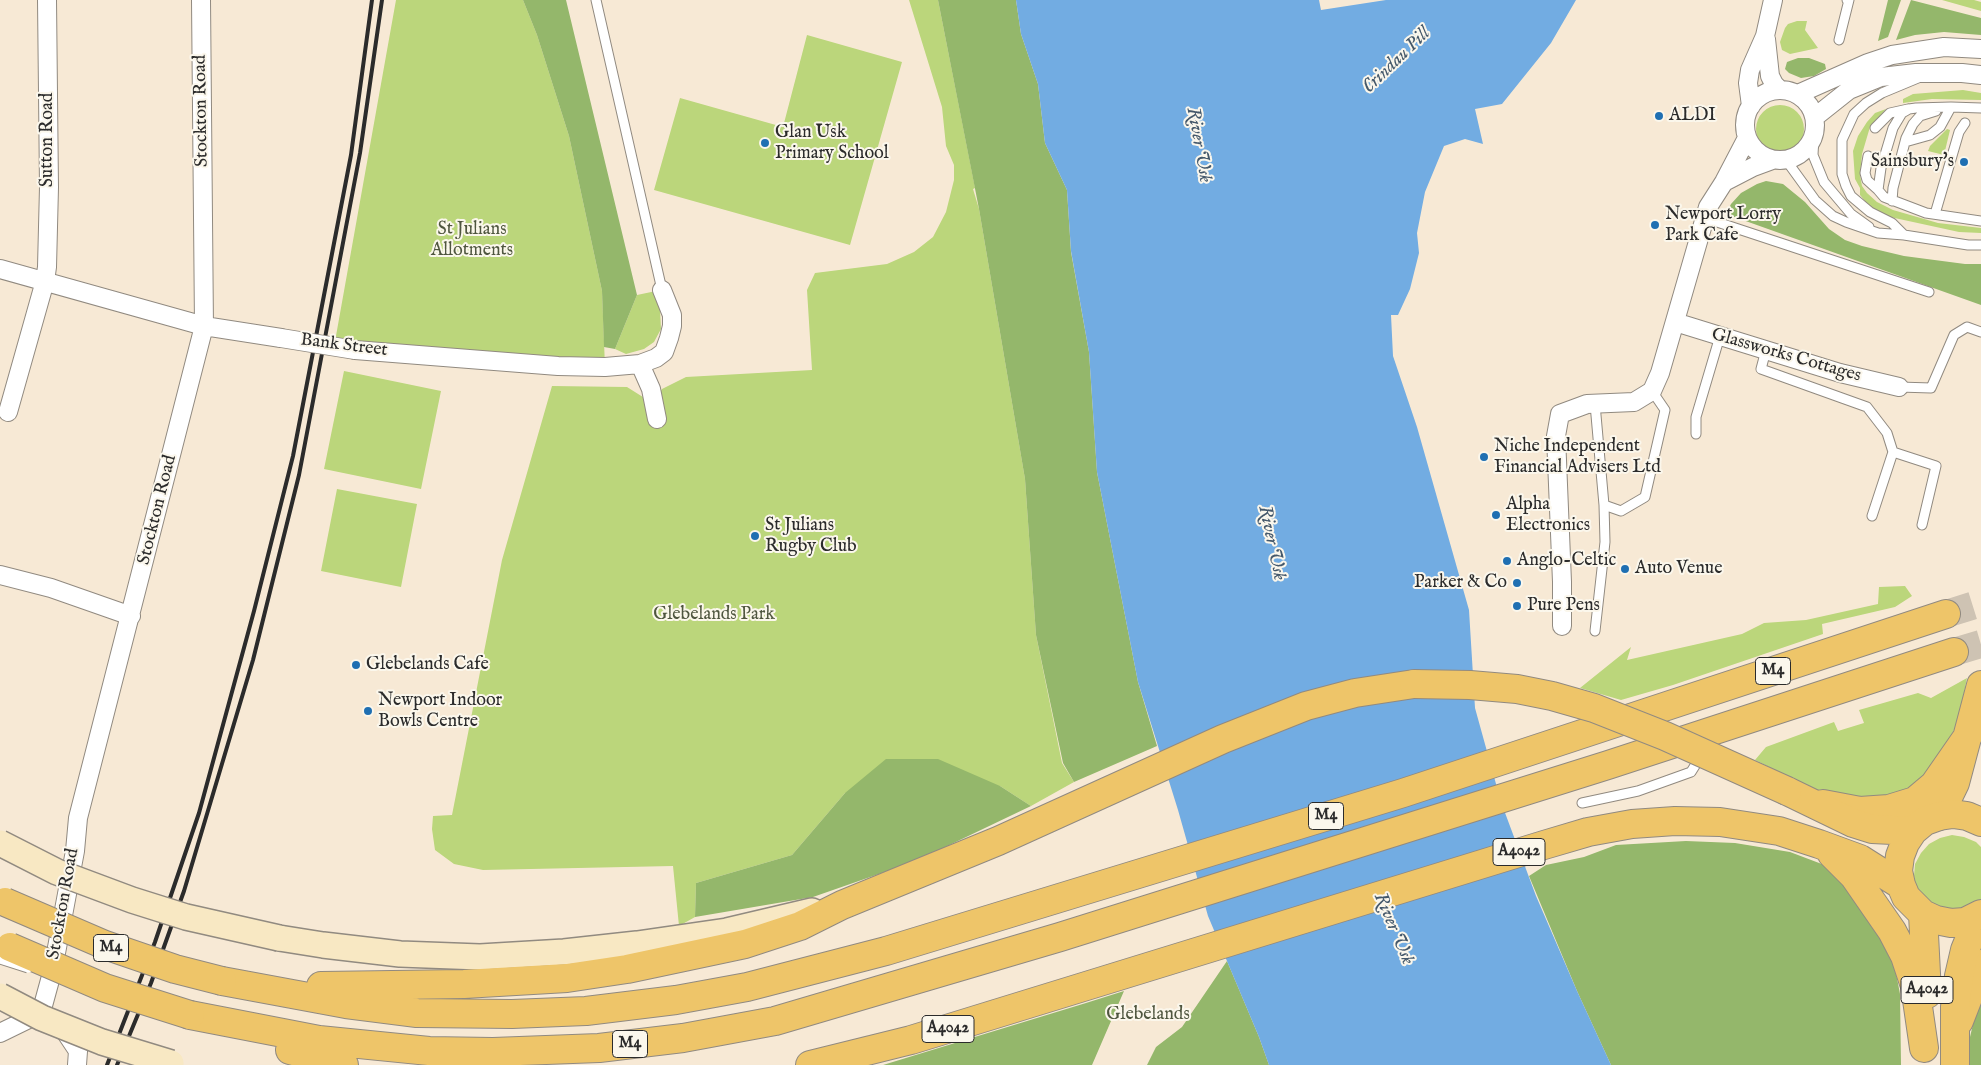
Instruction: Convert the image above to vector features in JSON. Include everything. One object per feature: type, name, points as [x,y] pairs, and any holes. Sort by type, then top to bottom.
[{"type":"main road","name":"M4","points":[[2,901],[105,945],[168,967],[230,983],[338,1003],[417,1013],[512,1014],[586,1011],[676,1000],[747,987],[886,951],[1403,793],[1946,614]]},
{"type":"main road","name":"M4","points":[[190,1015],[319,1040],[428,1051],[493,1052],[599,1048],[684,1038],[775,1021],[1060,937],[1608,765],[1954,652]]},
{"type":"main road","points":[[0,843],[58,872],[186,918],[279,938],[323,945],[400,954],[490,956],[564,952],[646,943],[727,931],[842,905],[998,841],[1223,739],[1306,706],[1355,693],[1414,684],[1470,684],[1517,688],[1594,708],[1665,736],[1799,796],[1853,823],[1872,829],[1913,831]]},
{"type":"main road","points":[[1939,816],[1955,782],[1981,685]]},
{"type":"main road","points":[[1799,796],[1860,811],[1889,809],[1914,800],[1934,785],[1968,736]]},
{"type":"main road","points":[[1980,915],[1965,922],[1951,923],[1936,920],[1923,914],[1906,896],[1898,871],[1904,843],[1913,831],[1925,822],[1939,816],[1953,814],[1967,816],[1981,822]]},
{"type":"main road","name":"A4042","points":[[810,1065],[912,1040],[1503,857],[1588,832],[1632,824],[1675,821],[1720,822],[1779,831],[1860,860],[1901,885]]},
{"type":"main road","name":"A4042","points":[[1819,844],[1854,876],[1892,931],[1905,956],[1915,986],[1924,1057]]},
{"type":"main road","name":"M4","points":[[230,983],[336,987],[464,984],[567,978],[627,969],[745,944],[800,926],[842,905]]},
{"type":"main road","name":"A4042","points":[[1923,914],[1927,983],[1924,1057]]},
{"type":"main road","name":"A4042","points":[[1955,1065],[1955,1007],[1958,976],[1965,950],[1980,915]]},
{"type":"main road","name":"M4","points":[[3,949],[105,988],[190,1015],[265,1042],[344,1065]]},
{"type":"main road","name":"A4042","points":[[1956,1031],[1969,991],[1981,964]]},
{"type":"main road","points":[[0,996],[42,1018],[94,1039],[173,1064]]},
{"type":"street","name":"Sutton Road","points":[[8,412],[45,281],[49,187],[47,0]]},
{"type":"street","name":"Stockton Road","points":[[41,1013],[53,969],[75,851],[78,818],[204,326],[201,0]]},
{"type":"street","points":[[1751,106],[1748,83],[1750,70],[1765,36],[1773,0]]},
{"type":"street","points":[[1765,36],[1769,70],[1774,84],[1780,90]]},
{"type":"street","points":[[1798,94],[1868,63],[1892,55],[1944,47],[1981,49]]},
{"type":"street","points":[[1815,117],[1849,90],[1881,77],[1932,73],[1981,75]]},
{"type":"street","points":[[1724,182],[1753,167],[1779,160],[1803,152],[1810,145],[1814,136],[1815,117],[1812,108],[1798,94],[1780,90],[1763,94],[1751,106],[1745,121],[1747,138],[1757,152],[1779,160]]},
{"type":"street","points":[[1562,626],[1556,436],[1560,414],[1587,404],[1634,402],[1652,391],[1660,373],[1708,207],[1724,182],[1747,138]]},
{"type":"street","name":"Bank Street","points":[[0,269],[204,326],[356,350],[558,366],[605,367],[640,364]]},
{"type":"street","points":[[657,418],[651,388],[640,364],[656,358],[664,352],[669,338],[672,315],[662,290]]},
{"type":"street","name":"Glassworks Cottages","points":[[1675,322],[1840,373],[1899,387]]},
{"type":"street","points":[[0,575],[51,588],[131,616]]},
{"type":"street","points":[[0,1033],[41,1013],[66,1033],[78,1051],[77,1065]]},
{"type":"lane","points":[[596,0],[662,290]]},
{"type":"lane","points":[[1839,40],[1849,0],[1847,0]]},
{"type":"lane","points":[[1904,235],[1892,223],[1870,212],[1851,196],[1842,174],[1842,140],[1854,114],[1866,103],[1882,93],[1932,73]]},
{"type":"lane","points":[[1892,200],[1893,188],[1905,142],[1913,124],[1920,116],[1952,107]]},
{"type":"lane","points":[[1905,142],[1930,135],[1940,127],[1952,107]]},
{"type":"lane","points":[[1875,128],[1890,113],[1909,109],[1981,108]]},
{"type":"lane","points":[[1878,190],[1892,128],[1902,113],[1909,109]]},
{"type":"lane","points":[[1935,214],[1959,132],[1965,123]]},
{"type":"lane","points":[[1814,136],[1813,155],[1824,182],[1851,214],[1878,233]]},
{"type":"lane","points":[[1868,156],[1865,174],[1867,180],[1884,198],[1935,214],[1981,221]]},
{"type":"lane","points":[[1779,160],[1833,216],[1846,222],[1878,233],[1968,245],[1981,245]]},
{"type":"lane","points":[[1705,218],[1930,292]]},
{"type":"lane","points":[[1899,387],[1930,388],[1954,334],[1967,327],[1981,332]]},
{"type":"lane","points":[[1696,434],[1696,417],[1720,336]]},
{"type":"lane","points":[[1766,350],[1761,369],[1867,407],[1887,433],[1893,452],[1872,516]]},
{"type":"lane","points":[[1604,505],[1621,512],[1646,497],[1665,410],[1652,391]]},
{"type":"lane","points":[[1595,404],[1604,505],[1605,542],[1595,631]]},
{"type":"lane","points":[[1893,452],[1936,466],[1922,525]]},
{"type":"lane","points":[[1582,803],[1638,792],[1692,772],[1719,728]]},
{"type":"green space","name":"St Julians Allotments","points":[[396,0],[523,0],[537,35],[569,136],[602,291],[605,367],[334,347]]},
{"type":"green space","points":[[523,0],[566,0],[637,295],[615,349],[604,347],[602,291],[569,136],[537,35]]},
{"type":"green space","name":"Glebelands Park","points":[[909,0],[938,0],[975,188],[973,189],[979,209],[1025,479],[1036,635],[1062,763],[1074,782],[1031,806],[1000,786],[845,793],[792,855],[696,883],[695,917],[679,926],[673,866],[483,870],[454,864],[435,850],[432,829],[433,816],[452,815],[502,560],[552,386],[627,387],[654,404],[662,389],[686,377],[812,370],[807,290],[815,273],[887,264],[914,252],[933,237],[946,212],[954,180],[954,165],[946,146],[942,107]]},
{"type":"green space","points":[[938,0],[1016,0],[1021,34],[1038,84],[1045,143],[1067,190],[1071,252],[1089,352],[1097,472],[1138,682],[1157,746],[1074,782],[1063,763],[1036,635],[1025,479],[979,209]]},
{"type":"green space","points":[[1888,0],[1901,0],[1888,37],[1878,41]]},
{"type":"green space","points":[[1911,0],[1981,18],[1981,35],[1944,32],[1915,35],[1896,40]]},
{"type":"green space","points":[[1942,0],[1974,0],[1981,2],[1981,11]]},
{"type":"green space","points":[[1797,21],[1807,21],[1805,30],[1818,48],[1790,54],[1782,50],[1780,42],[1785,28],[1788,24]]},
{"type":"green space","points":[[807,35],[902,62],[850,245],[654,190],[680,98],[783,127]]},
{"type":"green space","points":[[1798,58],[1809,58],[1825,64],[1826,69],[1814,76],[1801,78],[1789,73],[1785,69],[1787,62]]},
{"type":"green space","points":[[1963,90],[1981,93],[1981,100],[1932,99],[1903,103],[1903,99],[1913,94]]},
{"type":"green space","points":[[1775,105],[1785,105],[1797,112],[1804,124],[1804,134],[1797,146],[1785,153],[1775,153],[1767,149],[1760,142],[1756,134],[1756,124],[1760,116],[1767,109]]},
{"type":"green space","points":[[1886,109],[1870,127],[1862,154],[1860,175],[1862,186],[1867,193],[1877,202],[1893,210],[1938,223],[1981,228],[1981,233],[1959,232],[1890,217],[1869,206],[1860,195],[1860,188],[1855,179],[1853,151],[1858,136],[1867,122],[1875,113]]},
{"type":"green space","points":[[1947,129],[1950,130],[1944,155],[1928,151],[1930,146]]},
{"type":"green space","points":[[1766,181],[1783,184],[1805,202],[1829,229],[1845,240],[1904,256],[1965,264],[1981,264],[1981,305],[1726,214],[1731,204],[1741,193]]},
{"type":"green space","points":[[656,291],[661,329],[654,342],[644,349],[626,354],[615,349],[637,295]]},
{"type":"green space","points":[[344,371],[441,391],[421,489],[324,469]]},
{"type":"green space","points":[[337,489],[417,504],[401,587],[321,571]]},
{"type":"green space","points":[[1905,586],[1912,596],[1895,607],[1822,624],[1823,634],[1673,685],[1621,700],[1580,688],[1631,647],[1627,660],[1742,634],[1764,623],[1806,620],[1878,604],[1879,587]]},
{"type":"green space","points":[[1967,678],[1958,723],[1923,785],[1879,801],[1824,794],[1755,760],[1766,747],[1834,722],[1838,731],[1864,723],[1859,710],[1918,693],[1931,698]]},
{"type":"green space","points":[[886,759],[938,759],[1000,786],[1031,806],[916,861],[813,897],[695,917],[696,883],[792,855],[845,793]]},
{"type":"green space","points":[[1952,835],[1964,837],[1976,842],[1981,847],[1981,902],[1967,912],[1931,907],[1916,888],[1915,864],[1921,853],[1929,844],[1940,838]]},
{"type":"green space","points":[[1686,841],[1735,843],[1790,852],[1827,866],[1861,899],[1893,957],[1900,994],[1901,1065],[1611,1065],[1577,991],[1529,876],[1546,865],[1584,857],[1616,845]]},
{"type":"green space","points":[[1227,961],[1269,1065],[1147,1065],[1156,1047],[1182,1027]]},
{"type":"green space","points":[[1981,990],[1981,1065],[1969,1065],[1970,1037]]},
{"type":"green space","points":[[1124,991],[1092,1065],[883,1065],[1086,1003]]},
{"type":"water","points":[[1016,0],[1319,0],[1321,10],[1386,0],[1576,0],[1551,43],[1502,104],[1475,109],[1483,144],[1465,139],[1444,146],[1425,192],[1417,233],[1419,253],[1410,289],[1398,315],[1391,315],[1393,356],[1417,427],[1469,610],[1475,708],[1501,802],[1536,896],[1611,1065],[1269,1065],[1208,916],[1178,810],[1138,682],[1097,472],[1089,352],[1071,251],[1067,190],[1045,143],[1038,84],[1021,34]]},
{"type":"tunnel","points":[[1946,614],[1981,603]]},
{"type":"tunnel","points":[[1954,652],[1981,644]]},
{"type":"railway","points":[[107,1065],[155,942],[199,813],[254,611],[293,456],[351,155],[372,0]]},
{"type":"railway","points":[[117,1065],[151,983],[184,891],[253,660],[299,475],[360,153],[382,0]]},
{"type":"place","name":"ALDI","points":[[1659,116]]},
{"type":"place","name":"Glan Usk Primary School","points":[[765,143]]},
{"type":"place","name":"Sainsbury's","points":[[1964,162]]},
{"type":"place","name":"Newport Lorry Park Cafe","points":[[1655,225]]},
{"type":"place","name":"Niche Independent Financial Advisers Ltd","points":[[1484,457]]},
{"type":"place","name":"Alpha Electronics","points":[[1496,515]]},
{"type":"place","name":"St Julians Rugby Club","points":[[755,536]]},
{"type":"place","name":"Anglo-Celtic","points":[[1507,561]]},
{"type":"place","name":"Auto Venue","points":[[1625,569]]},
{"type":"place","name":"Parker & Co","points":[[1517,583]]},
{"type":"place","name":"Pure Pens","points":[[1517,606]]},
{"type":"place","name":"Glebelands Cafe","points":[[356,665]]},
{"type":"place","name":"Newport Indoor Bowls Centre","points":[[368,711]]},
{"type":"water label","name":"Crindau Pill","points":[[1397,61]]},
{"type":"water label","name":"River Usk","points":[[1198,145]]},
{"type":"water label","name":"River Usk","points":[[1271,543]]},
{"type":"water label","name":"River Usk","points":[[1393,929]]},
{"type":"park label","name":"Glebelands","points":[[1148,1015]]}]
